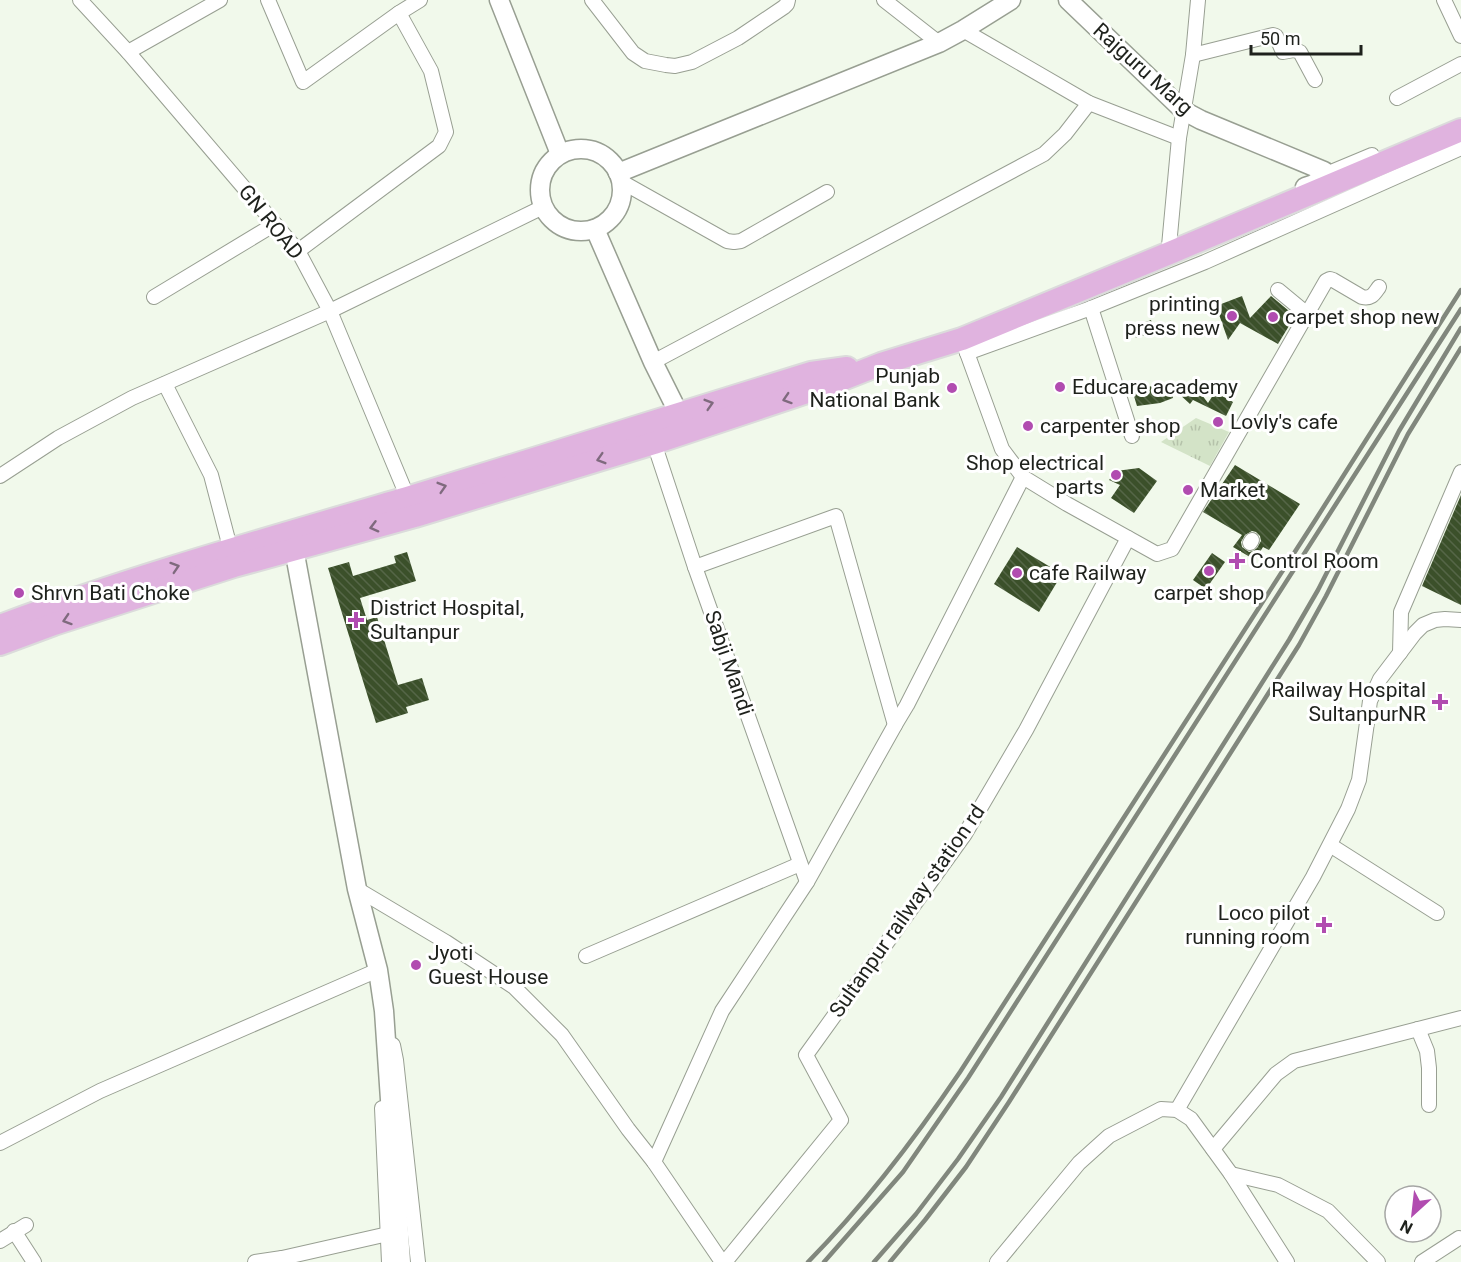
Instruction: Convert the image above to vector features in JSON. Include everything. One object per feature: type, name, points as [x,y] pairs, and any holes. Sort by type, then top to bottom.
[{"type":"main road","points":[[232,557],[294,549],[412,507],[683,423],[825,386],[881,364],[967,342],[1193,243],[1461,130]]},
{"type":"main road","points":[[1,636],[54,624],[232,557],[654,443],[683,423]]},
{"type":"street","name":"GN ROAD","points":[[80,0],[128,52],[298,251],[330,311],[412,507]]},
{"type":"street","points":[[128,52],[220,0]]},
{"type":"street","points":[[268,0],[303,82],[420,0]]},
{"type":"street","points":[[499,0],[560,154]]},
{"type":"street","points":[[592,0],[633,53],[645,61],[675,66],[692,62],[738,38],[784,7],[788,0]]},
{"type":"street","points":[[885,0],[939,43]]},
{"type":"street","points":[[620,178],[939,43],[1011,0]]},
{"type":"street","name":"Rajguru Marg","points":[[1068,0],[1184,111],[1324,173]]},
{"type":"street","points":[[1169,246],[1179,138],[1193,55],[1198,0]]},
{"type":"street","points":[[1444,0],[1461,36]]},
{"type":"street","points":[[298,251],[439,146],[446,132],[432,71],[399,13]]},
{"type":"street","points":[[963,30],[1089,104],[1179,138]]},
{"type":"street","points":[[1193,55],[1273,34],[1283,52],[1294,50],[1300,52],[1315,80]]},
{"type":"street","points":[[1398,98],[1461,64]]},
{"type":"street","points":[[653,362],[1044,154],[1065,134],[1089,104]]},
{"type":"street","points":[[1379,287],[1372,297],[1368,298],[1330,279],[1326,282],[1172,549],[1157,555],[1023,477],[1002,448],[963,330],[967,326],[1169,246],[1314,184],[1324,173],[1461,120]]},
{"type":"street","points":[[579,148],[598,152],[614,164],[620,178],[621,201],[611,218],[595,229],[574,230],[556,222],[543,207],[540,187],[546,168],[560,154],[579,148]]},
{"type":"street","points":[[967,342],[1091,308],[1205,262],[1461,148]]},
{"type":"street","points":[[620,178],[727,241],[734,242],[741,241],[827,192]]},
{"type":"street","points":[[0,476],[58,438],[132,399],[330,311],[543,207]]},
{"type":"street","points":[[154,297],[275,224]]},
{"type":"street","points":[[595,229],[653,362],[683,423]]},
{"type":"street","points":[[1278,290],[1307,314]]},
{"type":"street","points":[[1091,308],[1132,436]]},
{"type":"street","points":[[165,384],[211,475],[232,557]]},
{"type":"street","name":"Sabji Mandi","points":[[654,443],[695,567],[807,882]]},
{"type":"street","points":[[1400,653],[1401,612],[1461,472]]},
{"type":"street","points":[[654,1162],[722,1011],[807,882],[908,705],[1023,477]]},
{"type":"street","points":[[695,567],[836,516],[895,725]]},
{"type":"street","name":"Sultanpur railway station rd","points":[[724,1262],[841,1120],[806,1055],[965,834],[1026,730],[1128,538]]},
{"type":"street","points":[[294,549],[357,889],[378,970],[390,1080],[401,1262]]},
{"type":"street","points":[[1177,1110],[1313,877],[1348,809],[1359,780],[1370,700],[1380,679],[1423,625],[1436,620],[1461,620]]},
{"type":"street","points":[[1330,845],[1437,913]]},
{"type":"street","points":[[586,956],[800,864]]},
{"type":"street","points":[[357,889],[446,942],[514,987],[561,1035],[724,1262]]},
{"type":"street","points":[[0,1143],[100,1091],[378,970]]},
{"type":"street","points":[[384,1011],[379,1043],[389,1262]]},
{"type":"street","points":[[384,1011],[396,1060],[418,1262]]},
{"type":"street","points":[[1213,1149],[1286,1065],[1461,1018]]},
{"type":"street","points":[[1418,1029],[1427,1051],[1429,1105]]},
{"type":"street","points":[[997,1262],[1079,1163],[1109,1136],[1161,1109],[1177,1110],[1191,1119],[1231,1174],[1287,1262]]},
{"type":"street","points":[[1231,1174],[1278,1185],[1329,1211],[1378,1262]]},
{"type":"street","points":[[0,1241],[20,1228],[34,1262]]},
{"type":"street","points":[[255,1262],[283,1260],[388,1234]]},
{"type":"street","points":[[1422,1262],[1459,1238]]},
{"type":"green space","points":[[1196,418],[1229,432],[1210,466],[1161,442]]},
{"type":"building","name":"carpet shop new","points":[[1242,296],[1250,318],[1271,296],[1295,316],[1278,344],[1240,323],[1228,340],[1216,306]]},
{"type":"building","points":[[1151,320],[1155,332],[1136,338],[1132,327]]},
{"type":"building","points":[[1170,382],[1173,398],[1160,403],[1137,406],[1133,393],[1143,388]]},
{"type":"building","points":[[1192,382],[1208,403],[1215,392],[1233,402],[1226,416],[1193,400],[1190,404],[1178,393]]},
{"type":"building","points":[[1235,465],[1300,504],[1269,550],[1263,547],[1255,560],[1233,547],[1242,535],[1203,512]],"holes":[[[1252,531],[1256,532],[1261,541],[1257,548],[1249,552],[1242,547],[1241,542],[1245,535]]]},
{"type":"building","points":[[1139,468],[1157,481],[1134,513],[1111,498],[1120,485],[1109,480],[1116,471]]},
{"type":"building","points":[[1461,495],[1461,605],[1422,586]]},
{"type":"building","points":[[1017,547],[1062,574],[1039,612],[994,584]]},
{"type":"building","points":[[407,552],[416,581],[360,598],[367,620],[377,617],[398,685],[422,678],[429,700],[406,707],[408,713],[376,723],[328,568],[349,562],[353,576],[396,563],[394,556]]},
{"type":"building","name":"carpet shop","points":[[1212,553],[1225,562],[1206,589],[1193,580]]},
{"type":"railway","points":[[808,1262],[888,1171],[960,1072],[1461,290]]},
{"type":"railway","points":[[824,1262],[903,1172],[968,1078],[1461,309]]},
{"type":"railway","points":[[874,1262],[916,1214],[1001,1097],[1289,640],[1318,590],[1399,431],[1461,328]]},
{"type":"railway","points":[[890,1262],[966,1167],[1299,645],[1408,434],[1461,348]]},
{"type":"place","name":"printing press new","points":[[1232,316]]},
{"type":"place","name":"carpet shop new","points":[[1273,317]]},
{"type":"place","name":"Educare academy","points":[[1060,387]]},
{"type":"place","name":"Punjab National Bank","points":[[952,388]]},
{"type":"place","name":"Lovly's cafe","points":[[1218,422]]},
{"type":"place","name":"carpenter shop","points":[[1028,426]]},
{"type":"place","name":"Shop electrical parts","points":[[1116,475]]},
{"type":"place","name":"Market","points":[[1188,490]]},
{"type":"place","name":"Control Room","points":[[1237,561]]},
{"type":"place","name":"carpet shop","points":[[1209,571]]},
{"type":"place","name":"cafe Railway","points":[[1017,573]]},
{"type":"place","name":"Shrvn Bati Choke","points":[[19,593]]},
{"type":"place","name":"District Hospital, Sultanpur","points":[[356,620]]},
{"type":"place","name":"Railway Hospital SultanpurNR","points":[[1440,702]]},
{"type":"place","name":"Loco pilot running room","points":[[1324,925]]},
{"type":"place","name":"Jyoti Guest House","points":[[416,965]]}]
